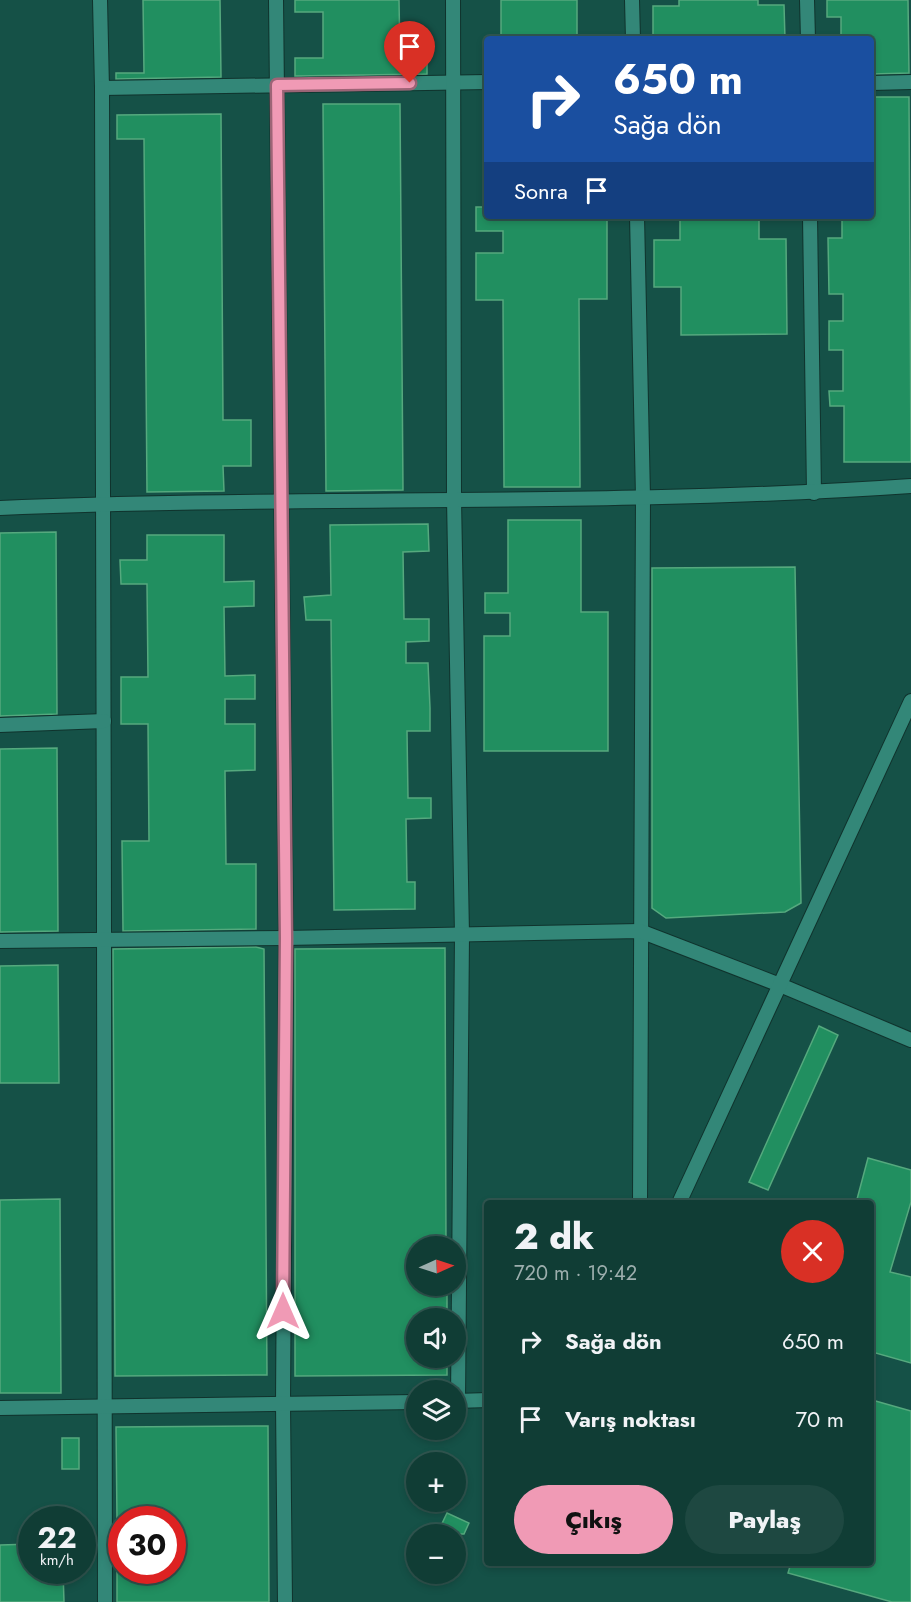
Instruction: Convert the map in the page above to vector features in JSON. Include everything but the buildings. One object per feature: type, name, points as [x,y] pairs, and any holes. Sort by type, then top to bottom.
[{"type":"street","points":[[100,0],[105,503],[102,940],[105,1602]]},
{"type":"street","points":[[276,0],[286,938],[283,1404],[285,1602]]},
{"type":"street","points":[[453,0],[454,499],[462,934],[457,1380]]},
{"type":"street","points":[[632,0],[633,36]]},
{"type":"street","points":[[807,0],[808,36]]},
{"type":"street","points":[[102,88],[484,82]]},
{"type":"street","points":[[874,83],[911,82]]},
{"type":"street","points":[[637,219],[643,497],[640,1200]]},
{"type":"street","points":[[810,219],[814,493]]},
{"type":"street","points":[[0,508],[105,503],[814,493],[911,486]]},
{"type":"street","points":[[680,1200],[911,701]]},
{"type":"street","points":[[0,725],[104,722]]},
{"type":"street","points":[[0,941],[640,931],[780,985],[911,1040]]},
{"type":"street","points":[[466,1401],[484,1400]]},
{"type":"street","points":[[0,1408],[406,1402]]},
{"type":"route","points":[[283,1311],[286,938],[277,85],[410,83]]}]
